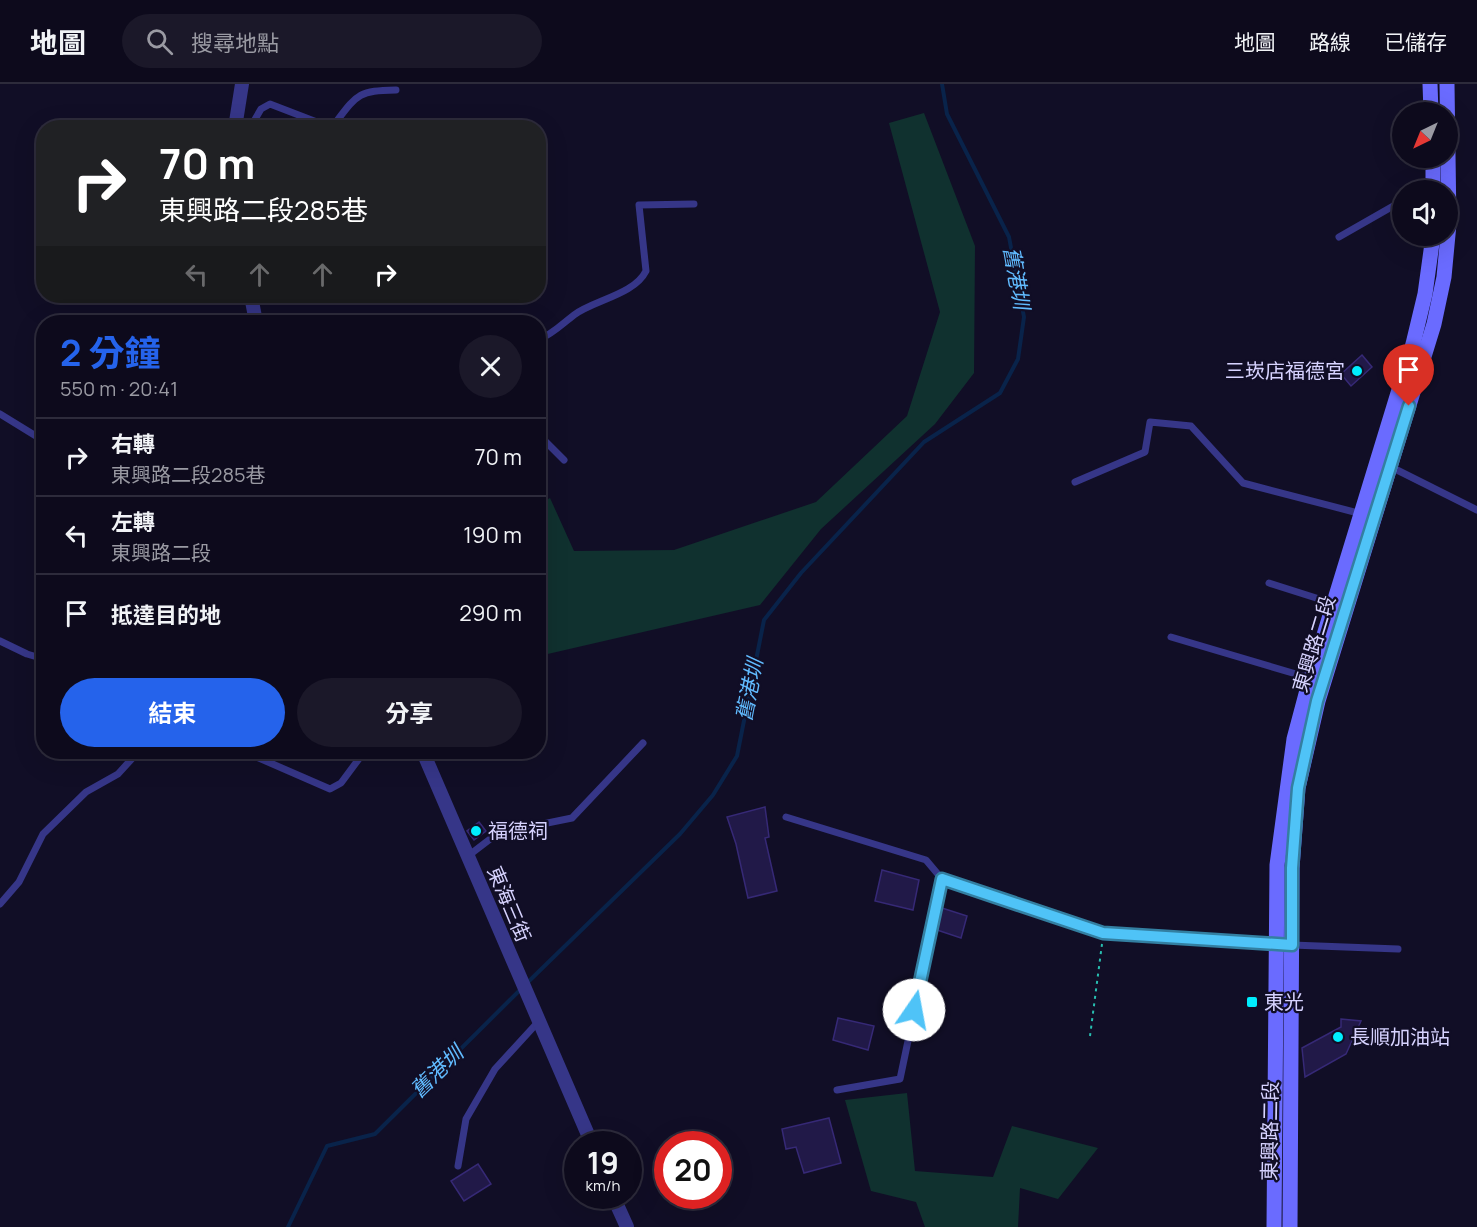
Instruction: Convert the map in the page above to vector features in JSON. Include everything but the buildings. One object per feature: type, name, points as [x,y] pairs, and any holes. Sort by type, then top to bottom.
[{"type":"main road","points":[[1430,84],[1431,102]]},
{"type":"main road","name":"東興路二段","points":[[1383,464],[1422,366],[1444,277],[1449,224],[1447,84]]},
{"type":"main road","name":"東興路二段","points":[[1274,1227],[1277,865],[1294,739],[1317,680],[1383,464],[1425,294],[1432,246]]},
{"type":"main road","name":"東興路二段","points":[[1290,1227],[1292,868],[1298,788],[1317,680]]},
{"type":"street","points":[[236,120],[242,84]]},
{"type":"street","name":"東海三街","points":[[426,759],[539,1021]]},
{"type":"street","points":[[539,1021],[586,1131]]},
{"type":"street","points":[[1275,1115],[1292,1115]]},
{"type":"street","points":[[619,1209],[627,1227]]},
{"type":"lane","points":[[338,120],[354,99],[371,91],[396,90]]},
{"type":"lane","points":[[255,120],[261,109],[270,104],[312,120]]},
{"type":"lane","points":[[546,337],[574,315],[612,297],[643,276],[646,271],[639,205],[694,204]]},
{"type":"lane","points":[[1339,237],[1392,207]]},
{"type":"lane","points":[[0,414],[36,436]]},
{"type":"lane","points":[[1075,482],[1145,452],[1150,422],[1191,426],[1243,483],[1367,517]]},
{"type":"lane","points":[[546,442],[564,460]]},
{"type":"lane","points":[[1383,464],[1477,510]]},
{"type":"lane","points":[[1269,583],[1340,605]]},
{"type":"lane","points":[[1171,637],[1317,680]]},
{"type":"lane","points":[[0,641],[36,657]]},
{"type":"lane","points":[[468,856],[498,833],[572,818],[643,742]]},
{"type":"lane","points":[[0,904],[20,882],[43,834],[86,792],[118,774],[132,759]]},
{"type":"lane","points":[[260,759],[330,789],[341,783],[359,759]]},
{"type":"lane","points":[[786,817],[926,860],[942,879],[1103,933],[1398,949]]},
{"type":"lane","points":[[837,1090],[900,1079],[942,879]]},
{"type":"lane","points":[[458,1166],[466,1119],[495,1069],[539,1021]]},
{"type":"path","points":[[1090,1036],[1103,933]]},
{"type":"green space","points":[[924,113],[975,246],[974,373],[935,424],[821,529],[760,605],[546,654],[546,500],[550,498],[574,551],[674,550],[816,502],[907,416],[940,312],[889,123]]},
{"type":"green space","points":[[907,1093],[915,1171],[993,1177],[1012,1126],[1098,1148],[1058,1199],[1020,1188],[1018,1227],[925,1227],[916,1202],[871,1191],[845,1100]]},
{"type":"waterway","name":"舊港圳","points":[[527,983],[680,834],[713,795],[737,756],[764,620],[801,573],[924,442],[1000,393],[1018,359],[1024,317],[1009,237],[947,114],[942,84]]},
{"type":"waterway","name":"舊港圳","points":[[288,1227],[327,1146],[375,1134],[522,988]]},
{"type":"place","name":"三崁店福德宮","points":[[1357,371]]},
{"type":"place","name":"福德祠","points":[[476,831]]},
{"type":"place","name":"東光","points":[[1252,1002]]},
{"type":"place","name":"長順加油站","points":[[1338,1037]]},
{"type":"route","points":[[914,1010],[942,879],[1103,933],[1292,945],[1292,868],[1298,788],[1317,701],[1409,406]]}]
